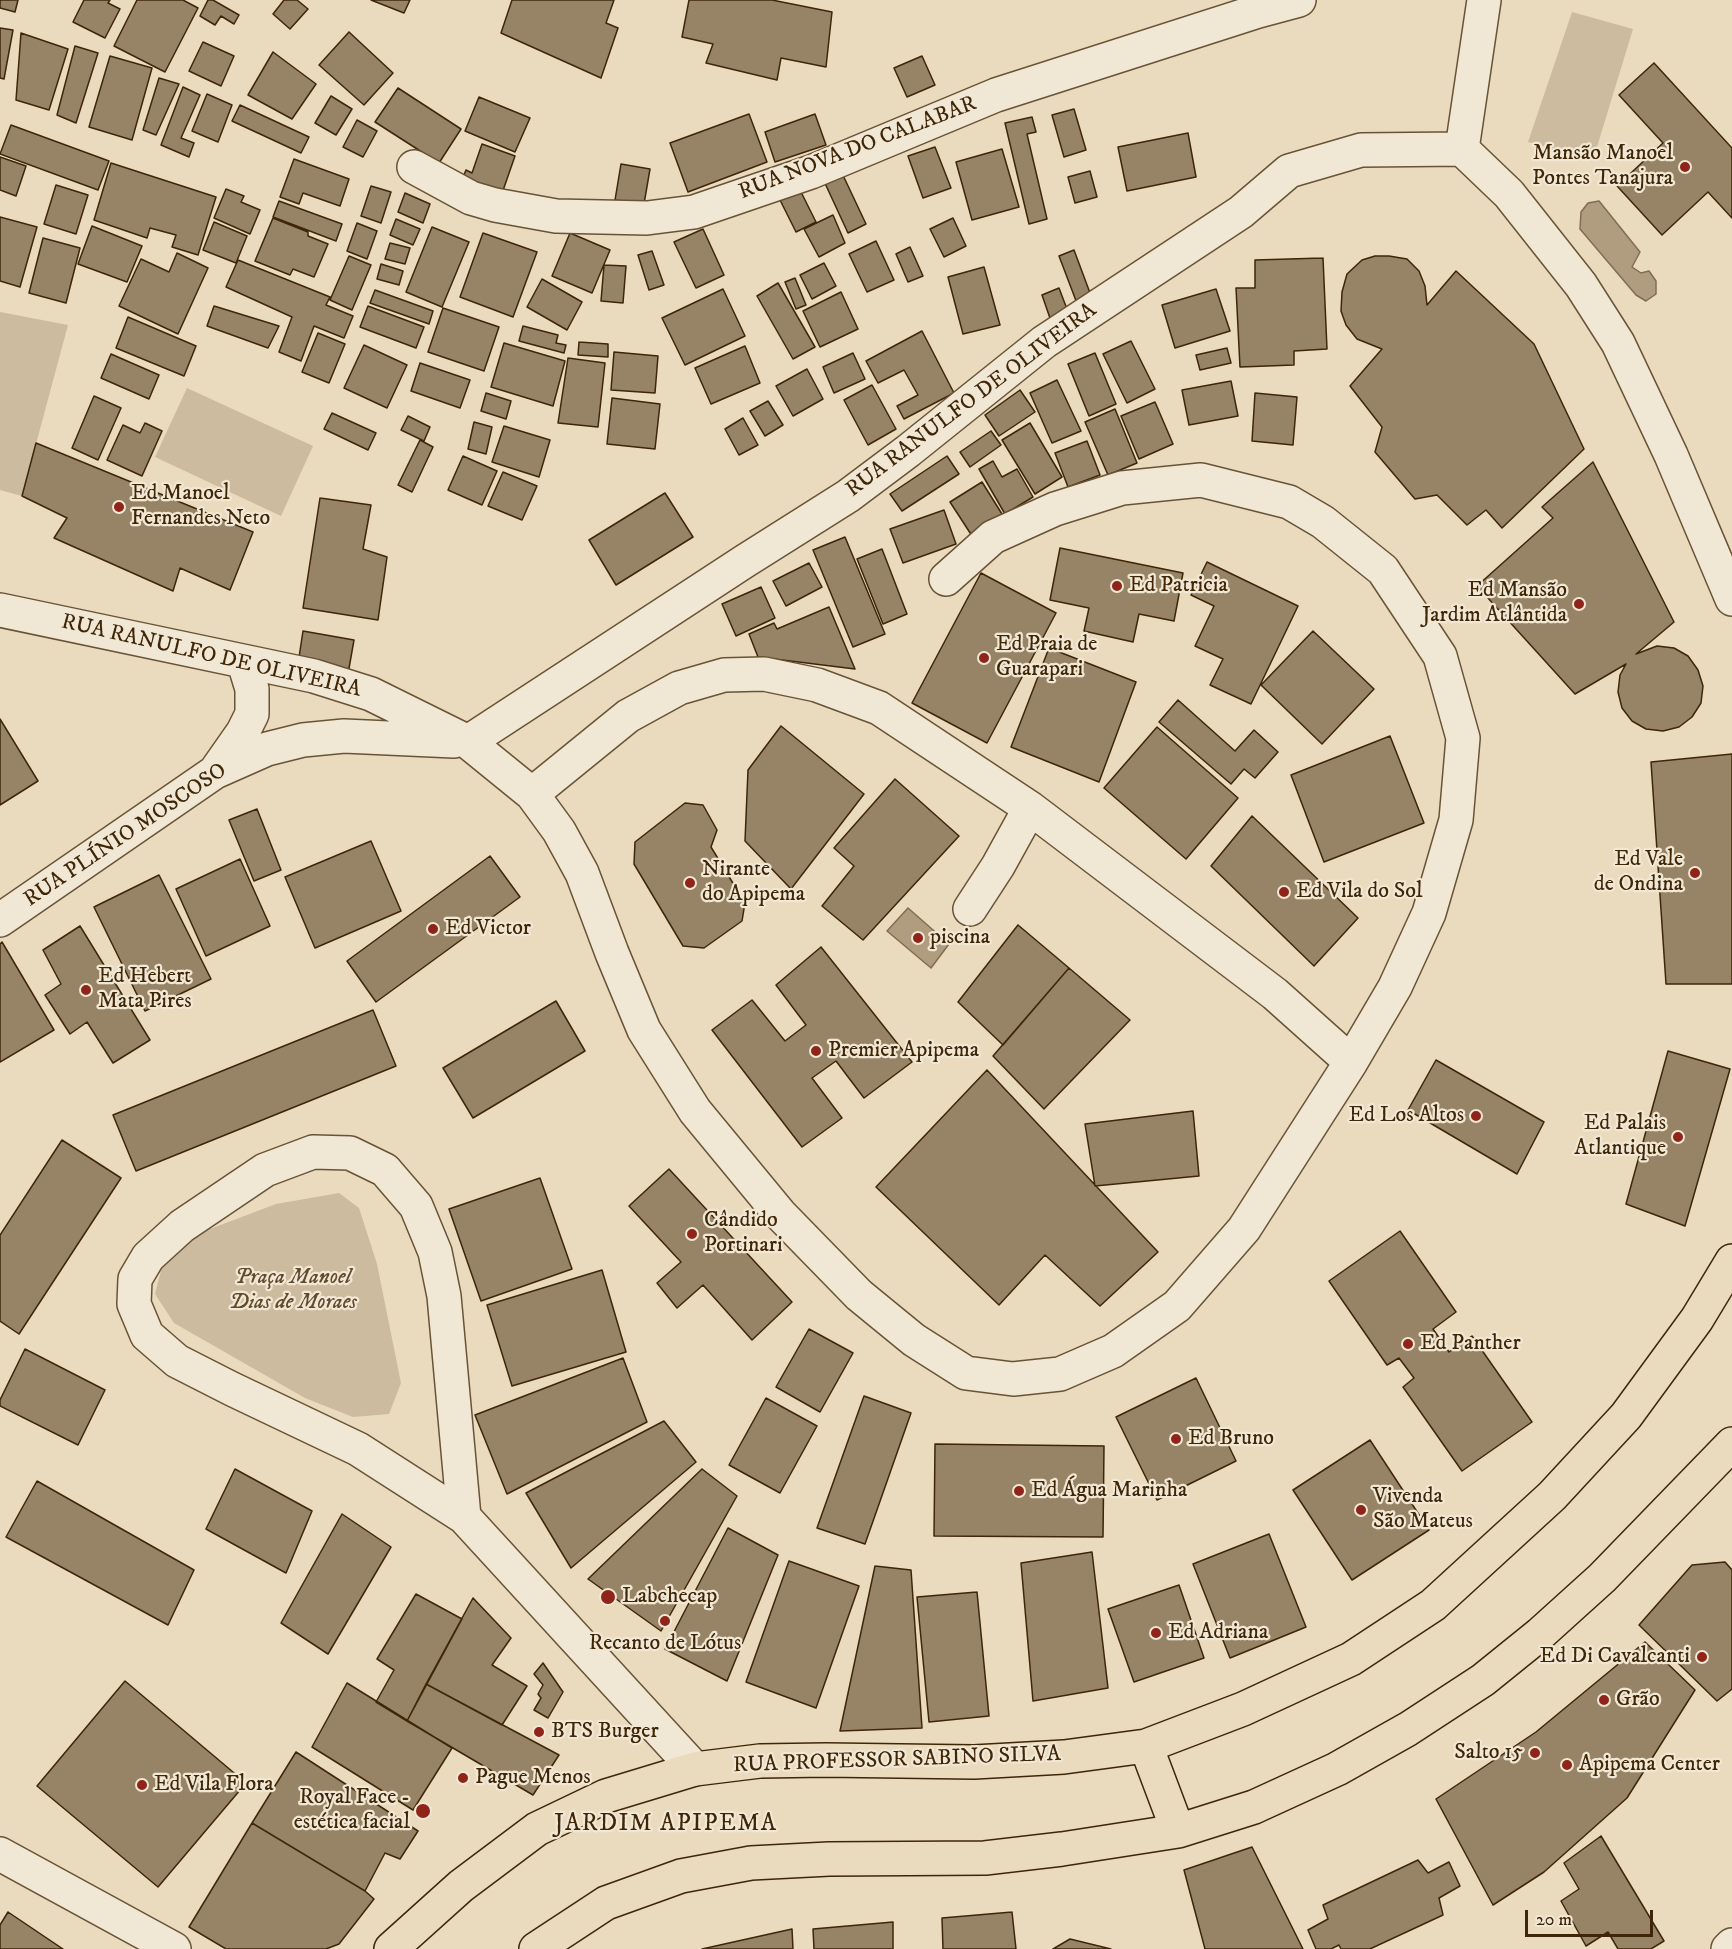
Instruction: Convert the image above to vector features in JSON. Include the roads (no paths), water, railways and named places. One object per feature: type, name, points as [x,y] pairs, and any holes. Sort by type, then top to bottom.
[{"type":"main road","name":"RUA PROFESSOR SABINO SILVA","points":[[391,1949],[461,1886],[537,1829],[606,1796],[695,1769],[760,1761],[974,1762],[1064,1757],[1146,1746],[1243,1709],[1351,1659],[1433,1605],[1552,1496],[1626,1416],[1697,1319],[1732,1261]]},
{"type":"main road","points":[[536,1949],[606,1903],[681,1876],[751,1863],[829,1859],[985,1858],[1062,1849],[1178,1831],[1254,1807],[1337,1769],[1408,1729],[1483,1680],[1540,1634],[1602,1578],[1731,1445]]},
{"type":"main road","points":[[1146,1746],[1178,1831]]},
{"type":"street","name":"RUA NOVA DO CALABAR","points":[[414,167],[471,198],[495,205],[556,216],[647,218],[694,212],[811,172],[996,95],[1299,0]]},
{"type":"street","points":[[1484,0],[1462,149],[1509,194],[1544,236],[1581,285],[1618,343],[1671,455],[1732,599]]},
{"type":"street","name":"RUA RANULFO DE OLIVEIRA","points":[[0,610],[314,676],[371,694],[468,742],[744,561],[848,496],[908,452],[1044,342],[1241,212],[1289,171],[1361,150],[1462,149]]},
{"type":"street","points":[[468,742],[532,794],[559,831],[582,873],[644,1030],[695,1111],[780,1214],[859,1295],[914,1340],[966,1373],[1013,1379],[1060,1374],[1113,1352],[1177,1306],[1244,1229],[1351,1062],[1395,987],[1429,913],[1456,820],[1463,738],[1440,656],[1383,570],[1323,522],[1288,502],[1201,480],[1122,488],[1055,509],[993,537],[946,579]]},
{"type":"street","points":[[215,772],[243,732],[252,714],[252,689],[244,663]]},
{"type":"street","points":[[532,794],[628,716],[679,688],[724,675],[764,674],[817,685],[879,708],[1030,808],[1275,994],[1351,1062]]},
{"type":"street","name":"RUA PLÍNIO MOSCOSO","points":[[0,920],[215,772],[267,749],[303,740],[344,736],[468,742]]},
{"type":"street","points":[[970,909],[998,866],[1030,808]]},
{"type":"street","points":[[464,1517],[444,1296],[435,1252],[416,1206],[385,1170],[350,1153],[313,1152],[265,1170],[182,1226],[148,1257],[135,1280],[134,1304],[147,1335],[177,1361],[358,1449],[464,1517],[695,1769]]},
{"type":"street","points":[[0,1854],[174,1949]]},
{"type":"street","points":[[1728,1949],[1732,1945]]},
{"type":"place","name":"Mansão Manoel Pontes Tanajura","points":[[1685,167]]},
{"type":"place","name":"Ed Manoel Fernandes Neto","points":[[119,507]]},
{"type":"place","name":"Ed Patricia","points":[[1117,586]]},
{"type":"place","name":"Ed Mansão Jardim Atlântida","points":[[1579,604]]},
{"type":"place","name":"Ed Praia de Guarapari","points":[[984,658]]},
{"type":"place","name":"Ed Vale de Ondina","points":[[1695,873]]},
{"type":"place","name":"Nirante do Apipema","points":[[690,883]]},
{"type":"place","name":"Ed Vila do Sol","points":[[1284,892]]},
{"type":"place","name":"Ed Victor","points":[[433,929]]},
{"type":"place","name":"piscina","points":[[918,938]]},
{"type":"place","name":"Ed Hebert Mata Pires","points":[[86,990]]},
{"type":"place","name":"Premier Apipema","points":[[816,1051]]},
{"type":"place","name":"Ed Los Altos","points":[[1476,1116]]},
{"type":"place","name":"Ed Palais Atlantique","points":[[1678,1137]]},
{"type":"place","name":"Cândido Portinari","points":[[692,1234]]},
{"type":"place","name":"Ed Panther","points":[[1408,1344]]},
{"type":"place","name":"Ed Bruno","points":[[1176,1439]]},
{"type":"place","name":"Ed Água Marinha","points":[[1019,1491]]},
{"type":"place","name":"Vivenda São Mateus","points":[[1361,1510]]},
{"type":"place","name":"Labchecap","points":[[608,1597]]},
{"type":"place","name":"Recanto de Lótus","points":[[665,1621]]},
{"type":"place","name":"Ed Adriana","points":[[1156,1633]]},
{"type":"place","name":"Ed Di Cavalcanti","points":[[1702,1657]]},
{"type":"place","name":"Grão","points":[[1604,1700]]},
{"type":"place","name":"BTS Burger","points":[[539,1732]]},
{"type":"place","name":"Salto 15","points":[[1535,1753]]},
{"type":"place","name":"Apipema Center","points":[[1567,1765]]},
{"type":"place","name":"Pague Menos","points":[[463,1778]]},
{"type":"place","name":"Ed Vila Flora","points":[[142,1785]]},
{"type":"place","name":"Royal Face - estética facial","points":[[423,1811]]},
{"type":"district","name":"JARDIM APIPEMA","points":[[666,1825]]},
{"type":"park label","name":"Praça Manoel Dias de Moraes","points":[[293,1290]]}]
